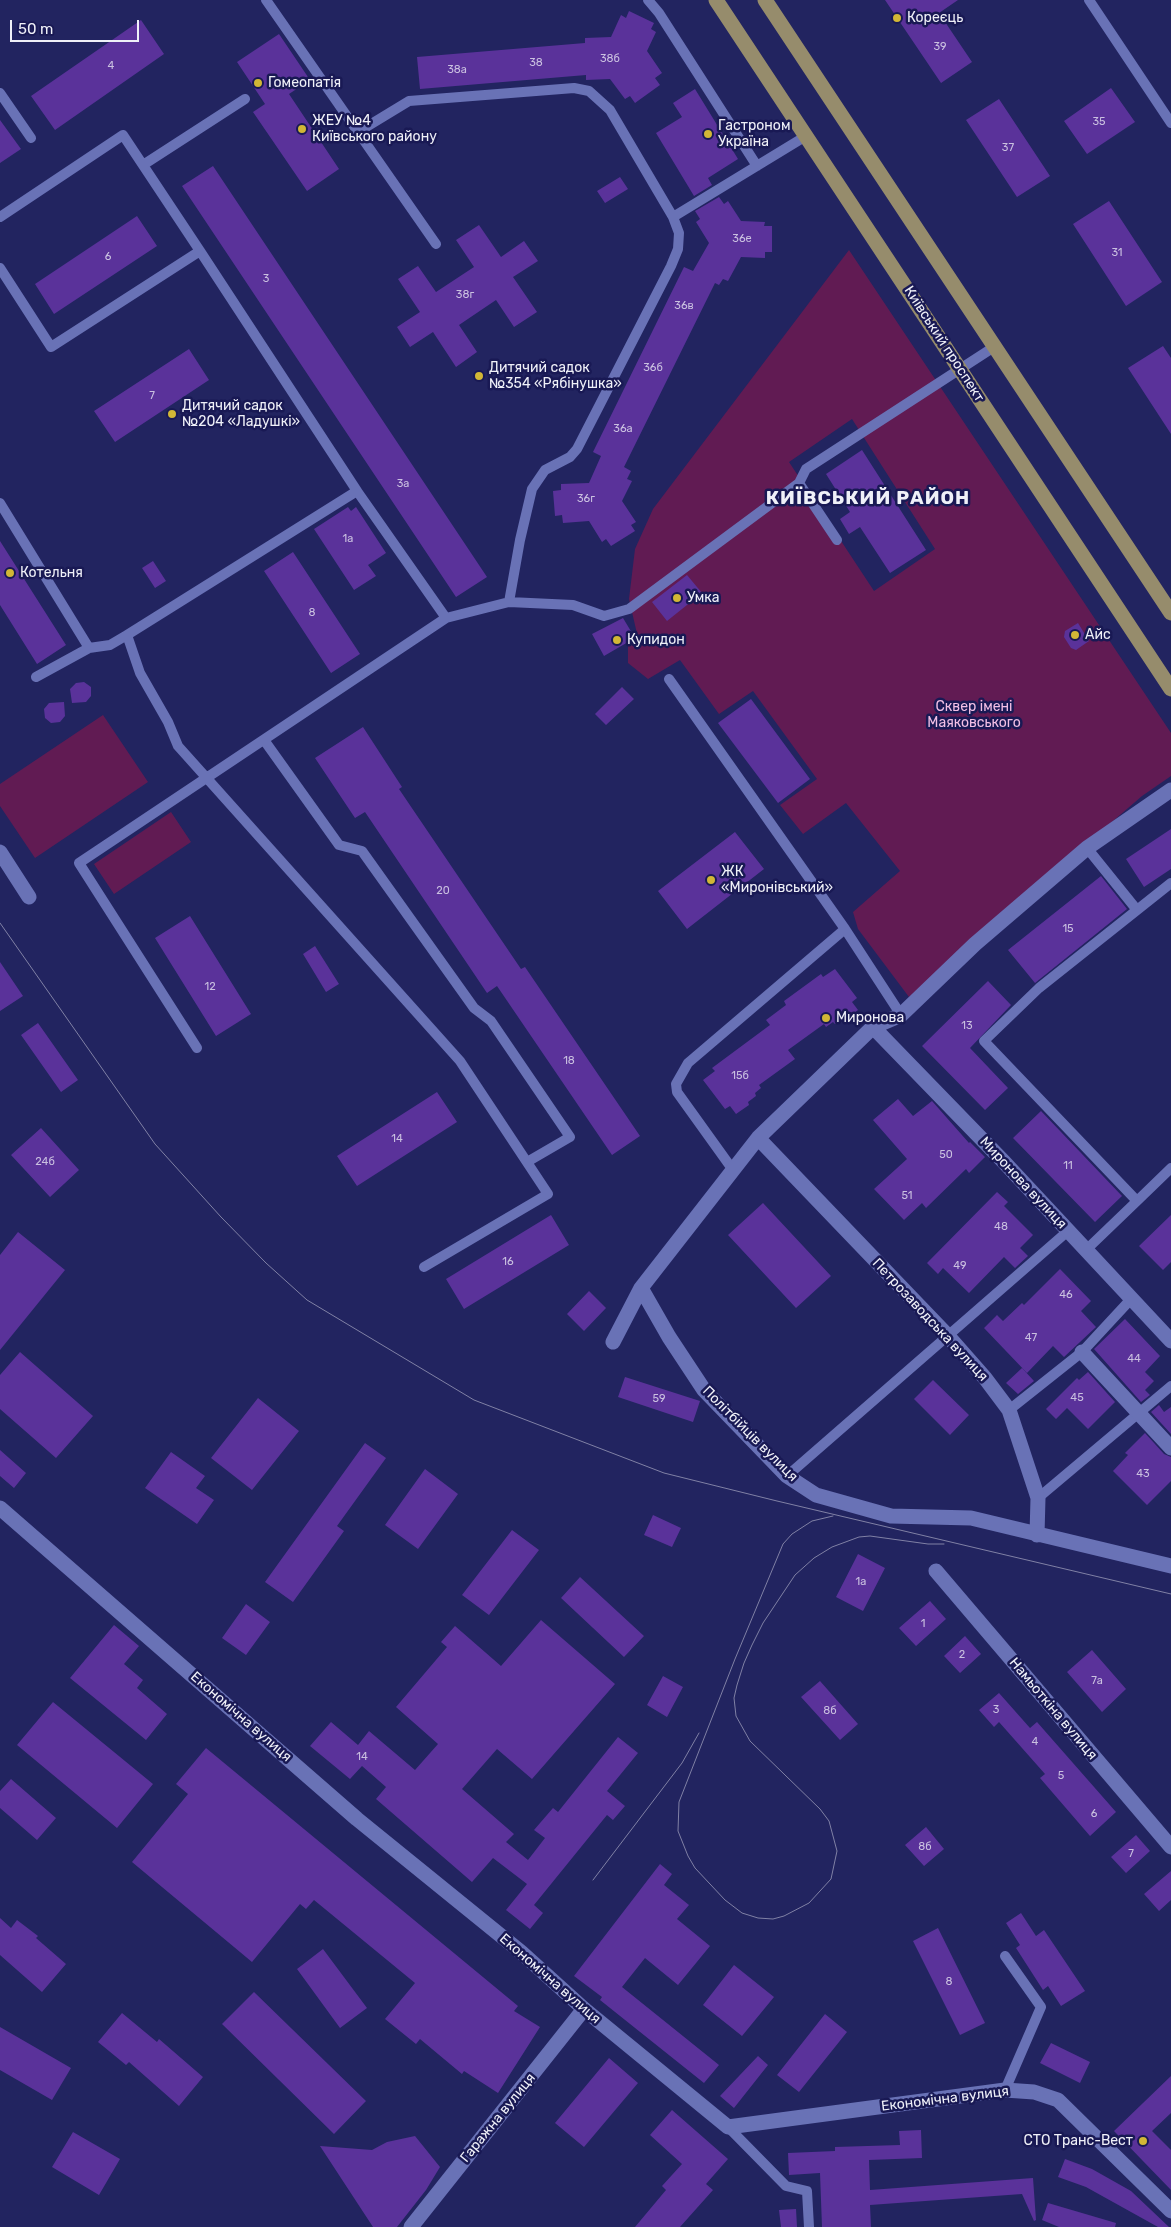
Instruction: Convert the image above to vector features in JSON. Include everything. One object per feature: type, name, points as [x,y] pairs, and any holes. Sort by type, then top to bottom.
[{"type":"main road","name":"Київський проспект","points":[[716,0],[1171,689]]},
{"type":"main road","points":[[765,0],[1171,613]]},
{"type":"street","points":[[612,1342],[641,1288],[758,1138],[873,1027],[901,1015],[975,944],[1087,848],[1171,790]]},
{"type":"street","points":[[0,852],[29,897]]},
{"type":"street","name":"Миронова вулиця","points":[[873,1027],[1171,1341]]},
{"type":"street","name":"Петрозаводська вулиця","points":[[758,1138],[948,1336],[985,1378],[1009,1410],[1038,1498],[1037,1535]]},
{"type":"street","name":"Політбійців вулиця","points":[[641,1288],[704,1390],[787,1476],[816,1495],[891,1516],[971,1518],[1171,1566]]},
{"type":"street","points":[[1082,1352],[1171,1448]]},
{"type":"street","name":"Економічна вулиця","points":[[0,1508],[357,1819],[521,1952],[584,2009],[728,2127],[1005,2090],[1034,2092],[1058,2100],[1171,2211]]},
{"type":"street","name":"Намьоткіна вулиця","points":[[936,1571],[1171,1847]]},
{"type":"street","name":"Гаражна вулиця","points":[[411,2227],[584,2009]]},
{"type":"lane","points":[[266,0],[436,244]]},
{"type":"lane","points":[[648,0],[659,13],[757,166]]},
{"type":"lane","points":[[1089,0],[1171,123]]},
{"type":"lane","points":[[358,132],[409,101],[574,88],[589,91],[610,110],[673,217],[679,233],[678,249],[671,266],[578,449],[570,457],[545,470],[532,489],[520,540],[509,602]]},
{"type":"lane","points":[[0,93],[31,138]]},
{"type":"lane","points":[[143,165],[245,99]]},
{"type":"lane","points":[[0,217],[123,135],[357,491],[446,618]]},
{"type":"lane","points":[[673,217],[806,136]]},
{"type":"lane","points":[[0,268],[52,347],[200,251]]},
{"type":"lane","points":[[197,1048],[79,863],[446,618],[509,602],[573,605],[604,616],[629,608],[799,483],[806,469],[994,347]]},
{"type":"lane","points":[[799,483],[837,540]]},
{"type":"lane","points":[[36,677],[89,648],[110,645],[357,491]]},
{"type":"lane","points":[[0,503],[89,648]]},
{"type":"lane","points":[[127,635],[140,673],[168,722],[178,746],[460,1061],[548,1194],[424,1267]]},
{"type":"lane","points":[[669,679],[845,929],[901,1015]]},
{"type":"lane","points":[[264,740],[339,844],[362,851],[474,1008],[491,1021],[570,1137],[527,1162]]},
{"type":"lane","points":[[1087,848],[1137,910]]},
{"type":"lane","points":[[1137,1201],[984,1041],[1039,988],[1171,883]]},
{"type":"lane","points":[[733,1170],[677,1092],[676,1084],[688,1062],[845,929]]},
{"type":"lane","points":[[1086,1250],[1171,1168]]},
{"type":"lane","points":[[787,1476],[1068,1231]]},
{"type":"lane","points":[[1009,1410],[1082,1352],[1132,1298]]},
{"type":"lane","points":[[1038,1498],[1171,1386]]},
{"type":"lane","points":[[1005,1956],[1041,2006],[1005,2090]]},
{"type":"lane","points":[[728,2127],[786,2186],[807,2191],[809,2227]]},
{"type":"green space","name":"Сквер імені Маяковського","points":[[849,250],[1171,733],[1171,776],[1142,796],[909,997],[858,929],[853,912],[900,871],[846,803],[803,834],[780,805],[817,779],[753,691],[719,714],[680,660],[648,679],[628,663],[628,645],[638,638],[629,599],[635,549],[653,509]],"holes":[[[852,419],[935,549],[874,591],[789,462]]]},
{"type":"green space","points":[[103,715],[148,782],[35,858],[0,806],[0,784]]},
{"type":"green space","points":[[171,812],[191,842],[114,894],[94,864]]},
{"type":"building","points":[[885,0],[958,0],[939,13],[972,62],[941,83]]},
{"type":"building","points":[[629,11],[654,23],[651,29],[656,32],[647,51],[662,73],[655,78],[660,85],[635,103],[630,96],[625,99],[610,79],[586,80],[586,75],[420,89],[417,57],[585,43],[585,38],[611,37],[621,15],[626,18]]},
{"type":"building","points":[[141,20],[164,54],[55,130],[31,96]]},
{"type":"building","points":[[279,34],[310,80],[289,94],[339,169],[307,191],[253,112],[265,104],[237,62]]},
{"type":"building","points":[[1111,88],[1135,122],[1087,154],[1064,121]]},
{"type":"building","points":[[695,89],[738,159],[708,178],[712,185],[694,196],[656,133],[682,117],[673,103]]},
{"type":"building","points":[[999,99],[1050,176],[1017,197],[966,120]]},
{"type":"building","points":[[0,120],[21,149],[0,163]]},
{"type":"building","points":[[213,166],[487,577],[456,597],[182,186]]},
{"type":"building","points":[[620,177],[628,189],[605,203],[597,191]]},
{"type":"building","points":[[719,197],[724,204],[728,201],[741,221],[765,222],[764,226],[772,226],[772,252],[765,252],[765,258],[741,257],[728,281],[723,279],[719,285],[715,283],[624,467],[631,471],[627,479],[632,481],[622,501],[636,522],[631,525],[635,531],[611,546],[606,539],[602,542],[589,521],[563,523],[562,515],[555,516],[553,491],[561,490],[561,484],[589,483],[601,456],[593,452],[684,267],[693,271],[709,243],[696,222],[700,219],[695,211]]},
{"type":"building","points":[[1109,201],[1162,282],[1126,306],[1073,224]]},
{"type":"building","points":[[137,216],[157,246],[54,314],[35,284]]},
{"type":"building","points":[[479,225],[501,257],[524,241],[538,261],[513,277],[537,312],[514,327],[496,300],[459,325],[477,352],[456,367],[433,332],[410,347],[397,327],[420,312],[398,279],[418,266],[436,292],[474,267],[456,240]]},
{"type":"building","points":[[1163,346],[1171,358],[1171,434],[1128,368]]},
{"type":"building","points":[[189,349],[209,380],[115,442],[94,411]]},
{"type":"building","points":[[862,450],[926,550],[890,573],[860,527],[849,534],[840,519],[850,512],[826,474]]},
{"type":"building","points":[[348,507],[351,511],[356,507],[386,553],[368,565],[376,576],[354,590],[314,529]]},
{"type":"building","name":"Котельня","points":[[0,541],[66,645],[37,664],[0,605]]},
{"type":"building","points":[[293,552],[360,654],[331,673],[264,571]]},
{"type":"building","points":[[153,561],[166,581],[155,588],[142,568]]},
{"type":"building","name":"Умка","points":[[687,575],[702,593],[667,621],[652,602]]},
{"type":"building","points":[[623,618],[635,638],[604,656],[592,634]]},
{"type":"building","name":"Айс","points":[[1078,623],[1089,641],[1076,650],[1071,648],[1064,637],[1065,631]]},
{"type":"building","points":[[84,682],[91,687],[91,696],[86,702],[72,703],[70,689],[76,683]]},
{"type":"building","points":[[622,687],[634,699],[606,725],[595,714]]},
{"type":"building","points":[[751,699],[810,779],[778,803],[718,723]]},
{"type":"building","points":[[64,702],[65,716],[60,722],[51,723],[45,718],[44,709],[49,703]]},
{"type":"building","points":[[363,727],[402,787],[399,789],[521,969],[525,967],[640,1136],[612,1155],[497,986],[487,993],[365,812],[355,818],[315,758]]},
{"type":"building","points":[[1171,829],[1171,869],[1144,887],[1126,859]]},
{"type":"building","name":"ЖК «Миронівський»","points":[[735,832],[764,869],[687,929],[658,891]]},
{"type":"building","points":[[1101,876],[1127,909],[1035,983],[1008,950]]},
{"type":"building","points":[[190,916],[251,1014],[216,1036],[155,938]]},
{"type":"building","points":[[315,946],[339,984],[326,992],[303,954]]},
{"type":"building","points":[[0,962],[23,996],[0,1011]]},
{"type":"building","points":[[835,969],[857,998],[852,1002],[858,1010],[845,1020],[843,1017],[835,1024],[833,1022],[826,1027],[824,1024],[788,1050],[795,1059],[759,1085],[761,1088],[755,1093],[756,1096],[748,1102],[749,1105],[736,1114],[730,1106],[725,1109],[703,1080],[715,1071],[712,1068],[770,1025],[766,1020],[786,1005],[784,1001],[821,974],[823,977]]},
{"type":"building","points":[[988,981],[1011,1005],[970,1048],[1008,1088],[985,1110],[922,1046]]},
{"type":"building","points":[[38,1023],[78,1080],[61,1092],[21,1035]]},
{"type":"building","points":[[437,1092],[457,1122],[357,1186],[337,1156]]},
{"type":"building","points":[[898,1099],[913,1116],[932,1101],[969,1143],[985,1157],[969,1173],[966,1169],[926,1208],[922,1203],[904,1220],[874,1189],[907,1159],[873,1120]]},
{"type":"building","points":[[1041,1111],[1122,1196],[1095,1222],[1013,1138]]},
{"type":"building","points":[[41,1128],[79,1170],[50,1197],[11,1155]]},
{"type":"building","points":[[997,1192],[1008,1202],[1004,1206],[1033,1235],[1020,1248],[1028,1256],[1015,1268],[1004,1257],[969,1293],[943,1268],[938,1274],[927,1263]]},
{"type":"building","points":[[763,1203],[831,1276],[796,1308],[728,1235]]},
{"type":"building","points":[[551,1215],[569,1245],[464,1309],[446,1279]]},
{"type":"building","points":[[1171,1215],[1171,1262],[1163,1270],[1139,1246]]},
{"type":"building","points":[[18,1232],[65,1270],[0,1350],[0,1255]]},
{"type":"building","points":[[1060,1269],[1091,1301],[1081,1311],[1096,1327],[1064,1357],[1053,1346],[1027,1373],[984,1328],[997,1315],[1003,1321],[1022,1303],[1024,1305]]},
{"type":"building","points":[[589,1291],[606,1308],[584,1331],[567,1314]]},
{"type":"building","points":[[1125,1319],[1160,1356],[1145,1372],[1154,1381],[1145,1390],[1150,1395],[1141,1402],[1094,1349]]},
{"type":"building","points":[[20,1352],[93,1416],[56,1458],[0,1409],[0,1375]]},
{"type":"building","points":[[1022,1368],[1034,1381],[1018,1394],[1006,1383]]},
{"type":"building","points":[[1088,1372],[1115,1402],[1088,1429],[1067,1408],[1056,1419],[1046,1409],[1077,1378],[1079,1380]]},
{"type":"building","points":[[625,1377],[700,1401],[693,1422],[618,1397]]},
{"type":"building","points":[[933,1380],[969,1415],[950,1435],[914,1399]]},
{"type":"building","points":[[258,1398],[299,1431],[252,1490],[211,1458]]},
{"type":"building","points":[[1159,1405],[1164,1412],[1171,1407],[1171,1434],[1151,1412]]},
{"type":"building","points":[[1145,1433],[1164,1454],[1171,1457],[1171,1481],[1147,1505],[1113,1471],[1128,1455],[1125,1453]]},
{"type":"building","points":[[365,1443],[386,1458],[337,1526],[344,1531],[293,1602],[265,1582]]},
{"type":"building","points":[[0,1450],[26,1473],[14,1488],[0,1476]]},
{"type":"building","points":[[171,1452],[205,1476],[196,1488],[214,1500],[197,1524],[145,1488]]},
{"type":"building","points":[[425,1469],[458,1494],[418,1549],[385,1525]]},
{"type":"building","points":[[653,1515],[681,1528],[672,1547],[644,1535]]},
{"type":"building","points":[[512,1530],[539,1550],[489,1615],[462,1595]]},
{"type":"building","points":[[858,1554],[885,1568],[863,1611],[836,1597]]},
{"type":"building","points":[[580,1577],[644,1636],[624,1657],[561,1598]]},
{"type":"building","points":[[930,1601],[946,1619],[916,1646],[899,1628]]},
{"type":"building","points":[[246,1604],[270,1622],[246,1655],[222,1638]]},
{"type":"building","points":[[541,1620],[615,1684],[532,1779],[497,1749],[462,1789],[514,1834],[506,1842],[528,1860],[545,1838],[534,1830],[553,1808],[558,1812],[618,1737],[638,1753],[607,1791],[625,1806],[613,1820],[607,1815],[534,1905],[543,1913],[530,1929],[506,1910],[527,1884],[493,1858],[472,1882],[376,1799],[386,1787],[362,1766],[350,1779],[310,1746],[331,1722],[358,1745],[369,1731],[415,1770],[438,1744],[396,1707],[447,1647],[441,1642],[455,1626],[501,1666]]},
{"type":"building","points":[[114,1625],[139,1646],[124,1664],[143,1680],[137,1688],[167,1714],[146,1740],[70,1678]]},
{"type":"building","points":[[965,1636],[981,1654],[960,1673],[944,1656]]},
{"type":"building","points":[[1092,1650],[1126,1689],[1102,1712],[1067,1672]]},
{"type":"building","points":[[663,1676],[683,1687],[667,1717],[647,1705]]},
{"type":"building","points":[[820,1681],[858,1724],[840,1740],[801,1697]]},
{"type":"building","points":[[999,1693],[1030,1728],[1037,1722],[1116,1812],[1090,1836],[1040,1778],[1045,1774],[999,1722],[994,1727],[979,1710]]},
{"type":"building","points":[[53,1702],[153,1784],[117,1828],[17,1745]]},
{"type":"building","points":[[206,1748],[518,2006],[514,2011],[540,2027],[498,2093],[464,2071],[462,2074],[420,2039],[416,2044],[385,2019],[415,1983],[314,1900],[306,1909],[300,1904],[252,1962],[132,1862],[188,1794],[176,1784]]},
{"type":"building","points":[[11,1779],[56,1818],[37,1840],[0,1808],[0,1791]]},
{"type":"building","points":[[926,1827],[944,1849],[924,1866],[905,1845]]},
{"type":"building","points":[[1136,1835],[1150,1851],[1126,1873],[1111,1857]]},
{"type":"building","points":[[660,1864],[672,1874],[664,1885],[689,1905],[677,1919],[710,1946],[678,1985],[645,1958],[622,1987],[719,2065],[704,2083],[600,2000],[602,1997],[574,1976]]},
{"type":"building","points":[[1171,1871],[1171,1900],[1159,1911],[1144,1894]]},
{"type":"building","points":[[1021,1913],[1036,1936],[1044,1930],[1085,1991],[1061,2006],[1048,1986],[1043,1990],[1016,1948],[1020,1945],[1006,1923]]},
{"type":"building","points":[[0,1918],[11,1928],[17,1920],[38,1936],[36,1938],[66,1964],[42,1992],[0,1955]]},
{"type":"building","points":[[938,1928],[985,2023],[960,2035],[913,1941]]},
{"type":"building","points":[[323,1949],[367,2008],[340,2028],[297,1969]]},
{"type":"building","points":[[734,1965],[774,1997],[742,2036],[703,2005]]},
{"type":"building","points":[[254,1992],[366,2101],[334,2134],[222,2024]]},
{"type":"building","points":[[122,2013],[157,2042],[159,2039],[203,2077],[179,2106],[129,2062],[126,2065],[98,2042]]},
{"type":"building","points":[[825,2014],[847,2032],[799,2092],[777,2075]]},
{"type":"building","points":[[0,2027],[71,2068],[52,2100],[0,2070]]},
{"type":"building","points":[[1051,2043],[1090,2062],[1080,2083],[1040,2063]]},
{"type":"building","points":[[758,2056],[768,2065],[734,2108],[720,2096]]},
{"type":"building","points":[[609,2058],[638,2083],[584,2147],[555,2123]]},
{"type":"building","name":"СТО Транс-Вест","points":[[1171,2076],[1171,2113],[1152,2131],[1171,2150],[1171,2190],[1114,2131]]},
{"type":"building","points":[[672,2110],[728,2159],[706,2184],[713,2190],[680,2227],[635,2227],[666,2190],[662,2186],[682,2164],[650,2135]]},
{"type":"building","points":[[921,2130],[922,2158],[869,2160],[870,2190],[1033,2178],[1036,2220],[1034,2221],[1022,2194],[870,2205],[871,2227],[822,2227],[820,2173],[789,2175],[788,2153],[835,2151],[835,2147],[900,2145],[899,2131]]},
{"type":"building","points":[[73,2132],[120,2159],[99,2195],[52,2167]]},
{"type":"building","points":[[415,2136],[440,2167],[426,2190],[397,2227],[373,2227],[320,2146],[372,2150],[387,2142]]},
{"type":"building","points":[[1065,2159],[1092,2169],[1131,2191],[1169,2227],[1158,2227],[1086,2187],[1058,2177]]},
{"type":"building","points":[[1048,2203],[1116,2223],[1115,2227],[1059,2227],[1042,2220]]},
{"type":"building","points":[[796,2209],[797,2227],[781,2227],[779,2210]]},
{"type":"tram line","points":[[0,923],[155,1144],[221,1217],[266,1263],[307,1300],[474,1400],[664,1473],[1171,1594]]},
{"type":"tram line","points":[[833,1516],[812,1521],[792,1534],[783,1544],[735,1659],[679,1802],[678,1831],[695,1868],[725,1900],[742,1913],[758,1918],[773,1919],[784,1916],[809,1903],[831,1879],[837,1851],[829,1821],[820,1809],[750,1741],[736,1716],[734,1698],[744,1663],[752,1645],[763,1623],[795,1575],[814,1558],[832,1547],[859,1537],[870,1536],[928,1544],[944,1544]]},
{"type":"tram line","points":[[593,1880],[682,1763],[699,1733]]},
{"type":"place","name":"Кореєць","points":[[897,18]]},
{"type":"place","name":"Гомеопатія","points":[[258,83]]},
{"type":"place","name":"ЖЕУ №4 Київського району","points":[[302,129]]},
{"type":"place","name":"Гастроном Україна","points":[[708,134]]},
{"type":"place","name":"Дитячий садок №354 «Рябінушка»","points":[[479,376]]},
{"type":"place","name":"Дитячий садок №204 «Ладушкі»","points":[[172,414]]},
{"type":"place","name":"Котельня","points":[[10,573]]},
{"type":"place","name":"Умка","points":[[677,598]]},
{"type":"place","name":"Айс","points":[[1075,635]]},
{"type":"place","name":"Купидон","points":[[617,640]]},
{"type":"place","name":"ЖК «Миронівський»","points":[[711,880]]},
{"type":"place","name":"Миронова","points":[[826,1018]]},
{"type":"place","name":"СТО Транс-Вест","points":[[1143,2141]]},
{"type":"district","name":"КИЇВСЬКИЙ РАЙОН","points":[[868,499]]}]
